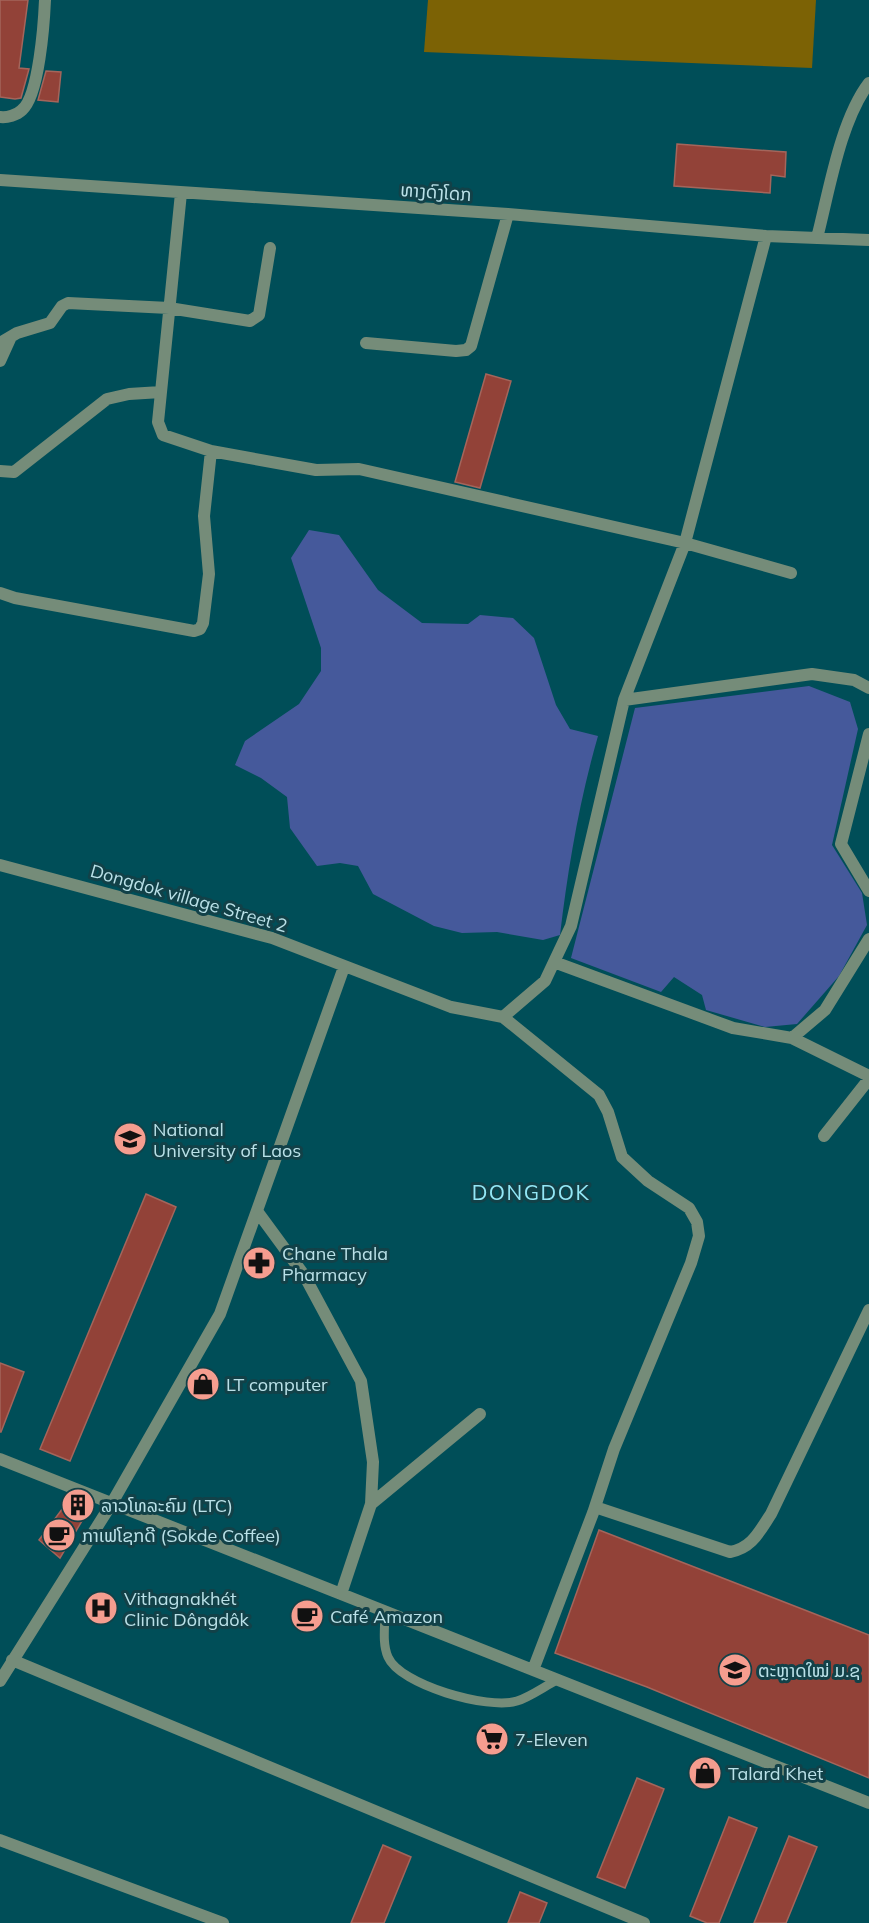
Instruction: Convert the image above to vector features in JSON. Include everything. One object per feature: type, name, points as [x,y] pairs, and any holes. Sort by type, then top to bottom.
[{"type":"street","points":[[0,117],[6,118],[23,110],[33,93],[45,0]]},
{"type":"street","points":[[818,238],[840,145],[867,89]]},
{"type":"street","name":"ທາງດົງໂດກ","points":[[0,180],[508,214],[766,236],[869,240]]},
{"type":"street","points":[[181,193],[158,422],[163,435],[211,451],[316,470],[358,470],[685,543],[791,573]]},
{"type":"street","points":[[366,344],[456,351],[466,350],[471,346],[508,214]]},
{"type":"street","points":[[533,1670],[596,1507],[614,1449],[691,1263],[699,1236],[697,1222],[689,1208],[648,1181],[622,1157],[608,1112],[599,1095],[503,1017],[545,981],[571,926],[624,700],[685,543],[766,236]]},
{"type":"street","points":[[0,362],[5,341],[17,333],[50,324],[62,306],[68,303],[169,308],[250,321],[259,315],[270,248]]},
{"type":"street","points":[[0,471],[14,472],[107,399],[129,394],[161,392]]},
{"type":"street","points":[[0,593],[15,598],[194,631],[200,629],[203,623],[209,574],[204,516],[211,451]]},
{"type":"street","points":[[624,700],[812,674],[854,680],[869,688]]},
{"type":"street","points":[[869,734],[842,844],[869,891]]},
{"type":"street","name":"Dongdok village Street 2","points":[[0,865],[272,938],[451,1007],[503,1017]]},
{"type":"street","points":[[792,1038],[825,1010],[869,939]]},
{"type":"street","points":[[554,962],[733,1028],[792,1038],[869,1078],[824,1136]]},
{"type":"street","points":[[0,1681],[112,1503],[220,1314],[344,967]]},
{"type":"street","points":[[257,1211],[304,1275],[361,1381],[373,1462],[371,1504],[341,1594]]},
{"type":"street","points":[[596,1507],[730,1552],[752,1543],[771,1514],[867,1318]]},
{"type":"street","points":[[371,1504],[480,1414]]},
{"type":"street","points":[[0,1459],[869,1803]]},
{"type":"street","points":[[12,1660],[644,1923]]},
{"type":"street","points":[[0,1840],[223,1923]]},
{"type":"lane","points":[[386,1612],[384,1639],[388,1657],[398,1672],[462,1699],[488,1703],[516,1702],[557,1680]]},
{"type":"shaded area","points":[[428,0],[816,0],[812,68],[424,52]]},
{"type":"water","points":[[309,530],[339,535],[378,590],[422,623],[468,624],[480,615],[513,618],[534,638],[556,705],[570,729],[598,736],[575,835],[560,935],[543,940],[497,932],[462,933],[434,926],[373,894],[358,866],[340,863],[317,866],[290,828],[287,797],[261,778],[235,765],[245,741],[299,704],[321,671],[321,648],[291,558]]},
{"type":"water","points":[[809,686],[850,702],[858,729],[832,845],[862,893],[867,925],[839,976],[797,1024],[765,1027],[706,1010],[702,995],[674,977],[661,992],[571,958],[635,708]]},
{"type":"building","points":[[0,0],[28,0],[19,68],[29,69],[21,98],[0,97]]},
{"type":"building","points":[[46,71],[61,72],[58,102],[38,100]]},
{"type":"building","points":[[677,144],[786,152],[785,177],[771,175],[770,193],[674,186]]},
{"type":"building","points":[[486,374],[511,381],[480,488],[455,482]]},
{"type":"building","points":[[146,1194],[176,1207],[70,1461],[40,1449]]},
{"type":"building","points":[[0,1363],[24,1372],[1,1432],[0,1432]]},
{"type":"building","points":[[72,1496],[92,1504],[60,1558],[39,1540]]},
{"type":"building","name":"ຕະຫຼາດໃໝ່ ມ.ຊ","points":[[599,1530],[869,1635],[869,1778],[647,1687],[555,1653]]},
{"type":"building","points":[[637,1778],[664,1789],[625,1888],[597,1877]]},
{"type":"building","points":[[729,1817],[757,1828],[719,1923],[707,1923],[690,1916]]},
{"type":"building","points":[[789,1836],[817,1847],[786,1923],[754,1923]]},
{"type":"building","points":[[383,1845],[411,1857],[384,1923],[351,1923]]},
{"type":"building","points":[[520,1892],[547,1903],[539,1923],[508,1923]]},
{"type":"place","name":"National University of Laos","points":[[130,1139]]},
{"type":"place","name":"Chane Thala Pharmacy","points":[[259,1263]]},
{"type":"place","name":"LT computer","points":[[203,1384]]},
{"type":"place","name":"ລາວໂທລະຄົມ (LTC)","points":[[78,1505]]},
{"type":"place","name":"ກາເຟໂຊກດີ (Sokde Coffee)","points":[[59,1535]]},
{"type":"place","name":"Vithagnakhét Clinic Dôngdôk","points":[[101,1608]]},
{"type":"place","name":"Café Amazon","points":[[307,1616]]},
{"type":"place","name":"ຕະຫຼາດໃໝ່ ມ.ຊ","points":[[735,1670]]},
{"type":"place","name":"7-Eleven","points":[[492,1739]]},
{"type":"place","name":"Talard Khet","points":[[705,1773]]},
{"type":"district","name":"DONGDOK","points":[[531,1192]]}]
